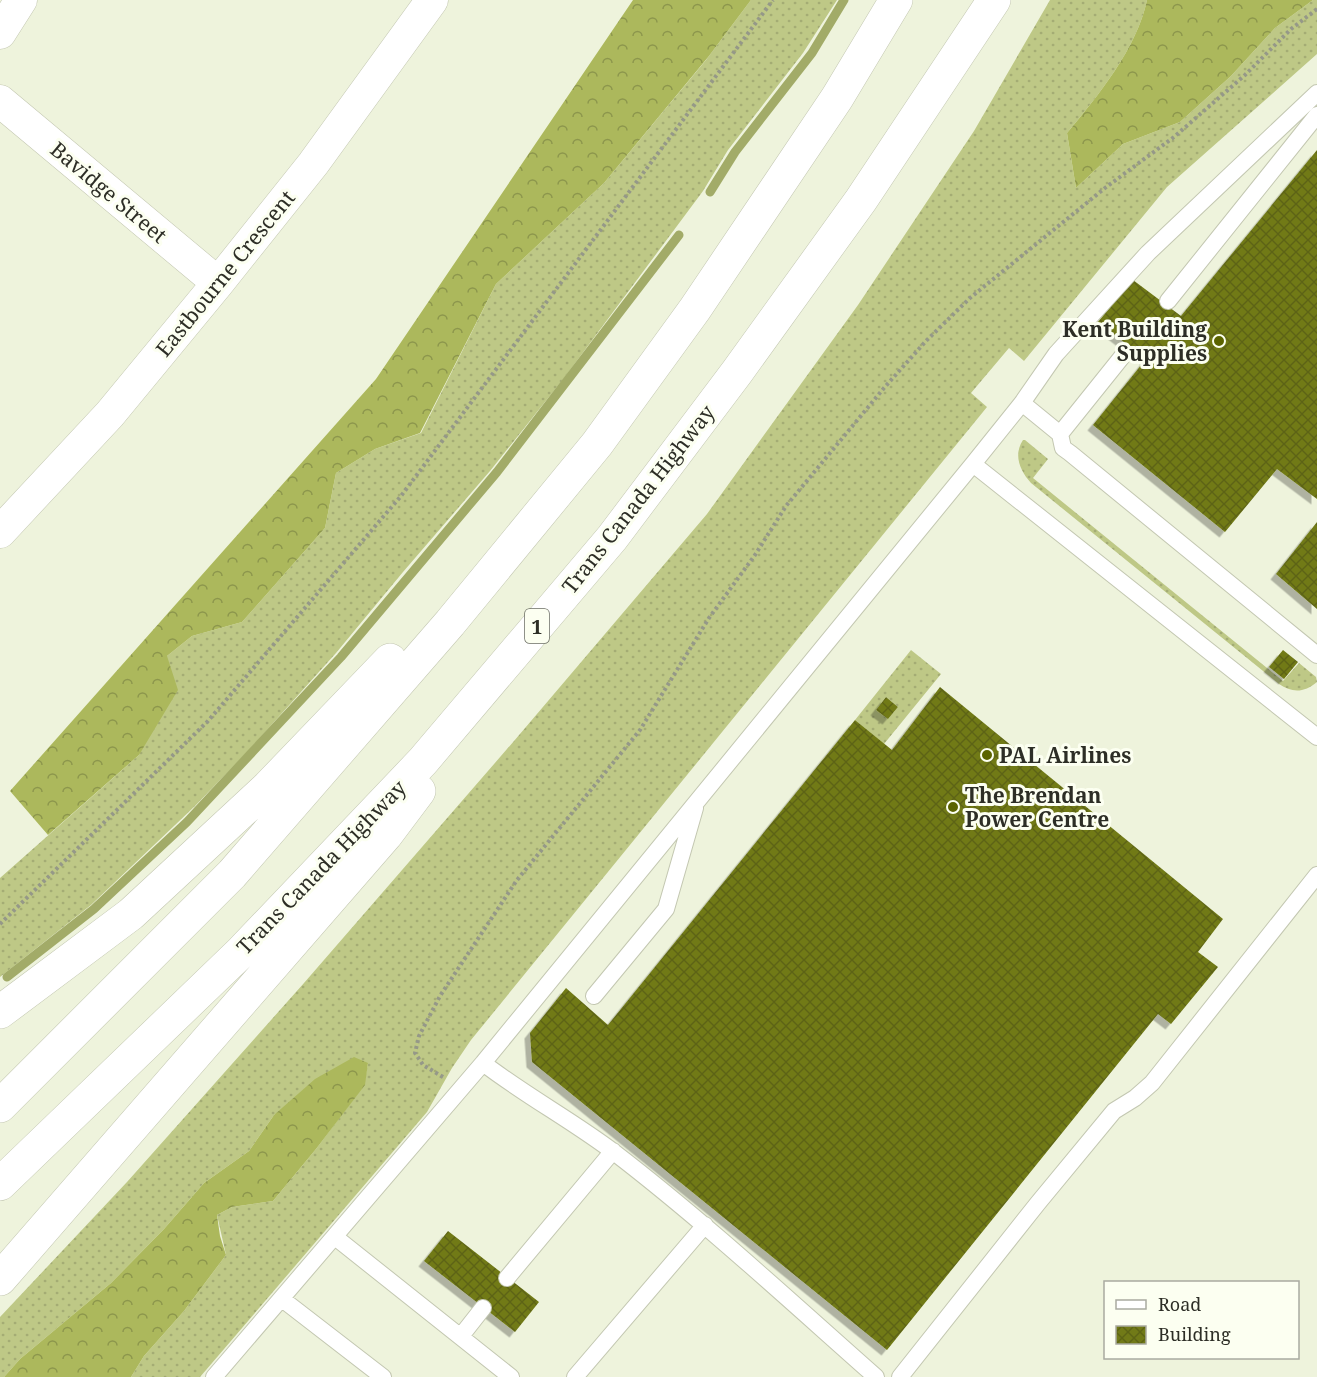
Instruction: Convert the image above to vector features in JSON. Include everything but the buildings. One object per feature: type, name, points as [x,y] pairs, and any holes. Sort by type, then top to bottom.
[{"type":"highway","points":[[0,1106],[232,874],[450,623],[597,444],[702,300],[837,98],[896,0]]},
{"type":"highway","name":"Trans Canada Highway","points":[[0,1184],[241,952],[423,761],[612,538],[737,372],[854,210],[994,0]]},
{"type":"highway","points":[[0,1012],[131,914],[268,787],[597,444]]},
{"type":"highway","points":[[0,1279],[386,835],[612,538]]},
{"type":"street","points":[[0,33],[21,0]]},
{"type":"street","name":"Eastbourne Crescent","points":[[0,532],[110,414],[218,283],[313,164],[432,0]]},
{"type":"street","name":"Bavidge Street","points":[[0,101],[218,283]]},
{"type":"lane","points":[[214,1377],[483,1063],[974,464],[1022,403],[1056,354],[1148,253],[1317,93]]},
{"type":"lane","points":[[1168,301],[1317,115]]},
{"type":"lane","points":[[1060,434],[1125,354]]},
{"type":"lane","points":[[1022,403],[1060,434],[1063,448],[1317,655]]},
{"type":"lane","points":[[974,464],[1317,735]]},
{"type":"lane","points":[[594,996],[666,909],[697,801]]},
{"type":"lane","points":[[900,1377],[1114,1111],[1135,1098],[1152,1083],[1317,875]]},
{"type":"lane","points":[[483,1063],[513,1086],[613,1151],[705,1225],[876,1377]]},
{"type":"lane","points":[[507,1278],[613,1151]]},
{"type":"lane","points":[[575,1377],[705,1225]]},
{"type":"lane","points":[[335,1237],[512,1377]]},
{"type":"lane","points":[[282,1299],[383,1377]]},
{"type":"lane","points":[[460,1336],[483,1308]]},
{"type":"path","points":[[0,924],[208,721],[401,496],[773,0]]},
{"type":"path","points":[[462,1088],[423,1065],[415,1053],[419,1036],[440,996],[517,880],[640,730],[709,618],[755,555],[786,506],[884,388],[926,341],[970,298],[1097,194],[1174,137],[1245,75],[1291,29],[1317,9]]},
{"type":"green space","points":[[633,0],[751,0],[709,56],[604,183],[496,284],[420,433],[375,449],[336,473],[325,528],[242,622],[192,636],[167,656],[178,690],[139,755],[48,835],[10,791],[376,379]]},
{"type":"green space","points":[[751,0],[837,0],[803,53],[728,150],[703,191],[564,378],[490,471],[336,653],[195,806],[91,905],[0,977],[0,878],[139,755],[167,656],[192,636],[242,622],[325,528],[336,473],[375,449],[421,433],[496,284],[604,183],[706,60]]},
{"type":"green space","points":[[1050,0],[1147,0],[1135,36],[1115,71],[1067,133],[1076,188],[1123,144],[1180,122],[1231,76],[1275,28],[1313,0],[1317,0],[1317,54],[1167,187],[1024,361],[1009,348],[971,393],[987,407],[471,1040],[427,1112],[200,1377],[131,1377],[144,1356],[184,1311],[226,1255],[217,1215],[232,1207],[273,1201],[364,1085],[368,1063],[274,1115],[249,1151],[204,1183],[164,1229],[111,1283],[20,1359],[4,1377],[0,1377],[0,1317],[127,1182],[304,983],[707,514],[858,305],[974,131]]},
{"type":"green space","points":[[1147,0],[1313,0],[1275,28],[1231,76],[1180,122],[1123,144],[1076,188],[1067,133],[1115,71],[1135,36]]},
{"type":"green space","points":[[1023,440],[1048,459],[1033,478],[1283,681],[1299,663],[1316,677],[1317,682],[1303,690],[1289,689],[1279,684],[1031,483],[1019,463],[1018,451]]},
{"type":"green space","points":[[911,650],[941,674],[884,744],[855,720]],"holes":[[[886,697],[898,707],[888,719],[876,710]]]},
{"type":"green space","points":[[354,1057],[368,1063],[365,1085],[273,1201],[232,1207],[217,1215],[226,1255],[184,1311],[144,1356],[131,1377],[4,1377],[20,1359],[111,1283],[164,1229],[204,1183],[249,1151],[274,1115],[315,1079]]},
{"type":"waterway","points":[[710,192],[735,152],[812,53],[844,0]]},
{"type":"waterway","points":[[7,977],[94,909],[187,822],[341,657],[497,472],[679,235]]},
{"type":"place","name":"Kent Building Supplies","points":[[1219,341]]},
{"type":"place","name":"PAL Airlines","points":[[987,755]]},
{"type":"place","name":"The Brendan Power Centre","points":[[953,807]]}]
